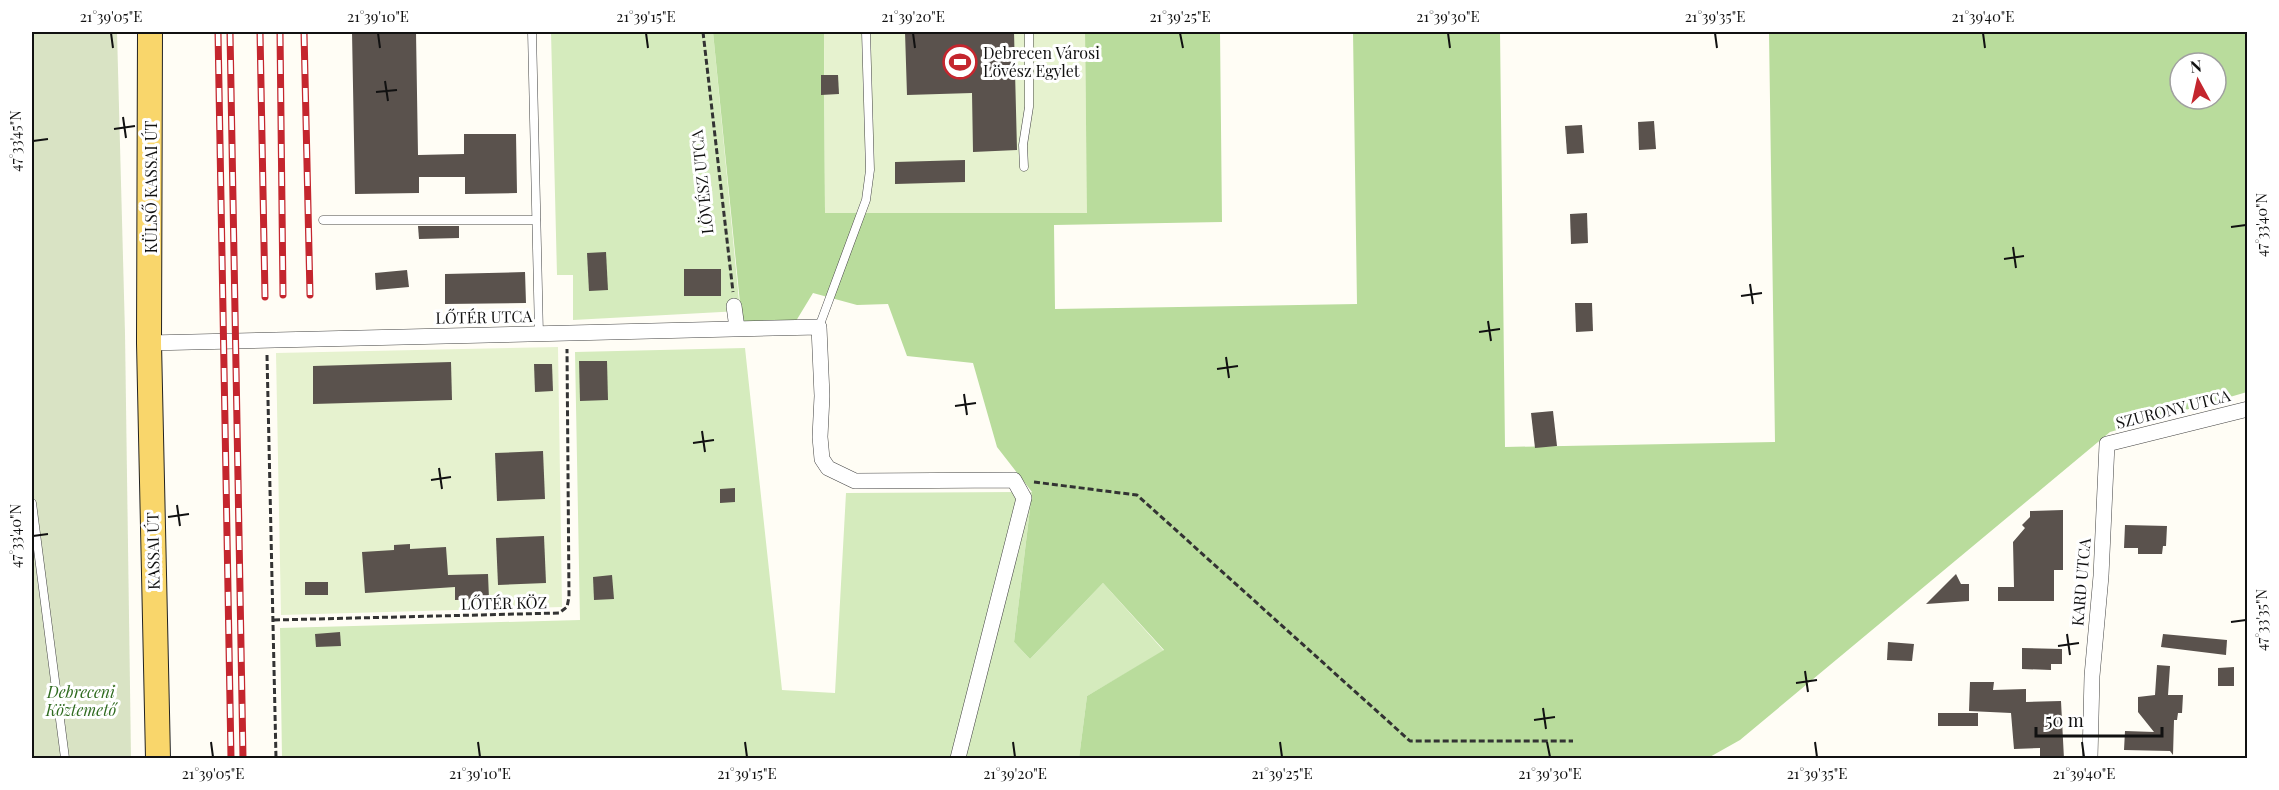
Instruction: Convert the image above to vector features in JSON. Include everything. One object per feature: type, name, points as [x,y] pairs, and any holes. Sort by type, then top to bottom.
[{"type":"main road","name":"KÜLSŐ KASSAI ÚT","points":[[149,343],[150,32]]},
{"type":"main road","name":"KASSAI ÚT","points":[[149,343],[158,759]]},
{"type":"street","points":[[734,306],[736,328]]},
{"type":"street","name":"LŐTÉR UTCA","points":[[149,343],[819,327]]},
{"type":"street","points":[[819,327],[822,396],[820,437],[822,459],[828,468],[855,481],[1014,480],[1024,498],[958,759]]},
{"type":"street","name":"SZURONY UTCA","points":[[2107,444],[2247,409]]},
{"type":"street","name":"KARD UTCA","points":[[2090,759],[2092,676],[2101,576],[2107,444]]},
{"type":"lane","points":[[532,32],[539,334]]},
{"type":"lane","points":[[819,327],[866,200],[870,170],[866,32]]},
{"type":"lane","points":[[1024,167],[1023,145],[1029,107],[1029,32]]},
{"type":"lane","points":[[323,220],[536,219]]},
{"type":"lane","points":[[32,503],[65,759]]},
{"type":"lane","points":[[32,590],[43,589]]},
{"type":"path","name":"LÖVÉSZ UTCA","points":[[704,32],[734,306]]},
{"type":"path","name":"LŐTÉR KÖZ","points":[[274,620],[560,613],[567,607],[569,597],[567,333]]},
{"type":"path","points":[[267,341],[276,759]]},
{"type":"path","points":[[1014,480],[1137,495],[1410,741],[1573,741]]},
{"type":"green space","name":"Debreceni Köztemető","points":[[32,32],[117,32],[125,333],[131,758],[32,758]]},
{"type":"green space","points":[[551,32],[713,32],[740,311],[573,320],[573,275],[557,275]]},
{"type":"green space","points":[[713,32],[824,32],[825,213],[1086,213],[1085,32],[1220,32],[1222,222],[1054,225],[1055,309],[1357,304],[1353,32],[1500,32],[1505,447],[1775,442],[1769,32],[2247,32],[2247,392],[2110,432],[1740,740],[1708,758],[1079,758],[1087,696],[1164,650],[1103,583],[1030,659],[1014,642],[1032,492],[997,447],[973,363],[907,356],[888,304],[857,305],[813,293],[796,321],[742,323]]},
{"type":"green space","points":[[824,32],[1085,32],[1087,213],[825,213]]},
{"type":"green space","points":[[558,347],[562,607],[281,615],[276,353]]},
{"type":"green space","points":[[745,348],[782,690],[835,693],[846,493],[1032,492],[1014,642],[1030,659],[1103,583],[1164,651],[1087,696],[1079,758],[282,758],[280,628],[580,620],[575,352]]},
{"type":"building","points":[[352,32],[416,32],[418,155],[464,154],[464,134],[516,134],[517,193],[465,194],[465,177],[419,177],[419,193],[355,194]]},
{"type":"building","name":"Debrecen Városi Lövész Egylet","points":[[905,32],[1014,32],[1017,150],[973,152],[972,93],[907,95]]},
{"type":"building","points":[[821,75],[838,75],[839,94],[821,95]]},
{"type":"building","points":[[1654,121],[1656,149],[1639,150],[1638,122]]},
{"type":"building","points":[[1582,125],[1584,153],[1567,154],[1565,126]]},
{"type":"building","points":[[965,160],[965,182],[895,184],[895,162]]},
{"type":"building","points":[[1587,213],[1588,243],[1571,244],[1570,214]]},
{"type":"building","points":[[418,226],[459,226],[459,238],[419,239]]},
{"type":"building","points":[[606,252],[608,290],[589,291],[587,253]]},
{"type":"building","points":[[684,269],[721,269],[721,296],[684,296]]},
{"type":"building","points":[[407,270],[409,287],[376,290],[375,273]]},
{"type":"building","points":[[525,272],[526,303],[445,304],[445,274]]},
{"type":"building","points":[[1575,303],[1592,303],[1593,331],[1576,332]]},
{"type":"building","points":[[579,361],[607,361],[608,400],[580,401]]},
{"type":"building","points":[[451,362],[452,400],[313,404],[313,366]]},
{"type":"building","points":[[534,364],[552,364],[553,391],[535,392]]},
{"type":"building","points":[[1553,411],[1557,446],[1535,448],[1531,413]]},
{"type":"building","points":[[543,451],[545,499],[497,501],[495,453]]},
{"type":"building","points":[[735,488],[735,502],[720,503],[720,489]]},
{"type":"building","points":[[2063,510],[2063,570],[2054,570],[2054,601],[1998,601],[1998,587],[2014,587],[2013,542],[2025,528],[2022,525],[2030,517],[2030,511]]},
{"type":"building","points":[[2125,525],[2167,526],[2166,546],[2163,546],[2162,554],[2138,554],[2138,548],[2124,548]]},
{"type":"building","points":[[544,536],[546,583],[498,585],[496,538]]},
{"type":"building","points":[[410,544],[410,549],[446,547],[448,575],[488,574],[489,599],[455,600],[455,587],[365,593],[362,552],[394,550],[394,545]]},
{"type":"building","points":[[1956,574],[1961,584],[1969,584],[1969,601],[1926,604]]},
{"type":"building","points":[[612,575],[614,599],[594,600],[593,577]]},
{"type":"building","points":[[305,582],[328,582],[328,595],[305,595]]},
{"type":"building","points":[[340,632],[341,646],[316,647],[315,634]]},
{"type":"building","points":[[2163,634],[2227,640],[2226,655],[2161,647]]},
{"type":"building","points":[[1888,642],[1914,644],[1912,661],[1887,660]]},
{"type":"building","points":[[2022,648],[2062,649],[2062,664],[2051,664],[2051,670],[2022,669]]},
{"type":"building","points":[[2157,665],[2170,666],[2168,695],[2183,695],[2182,713],[2178,713],[2177,720],[2174,720],[2173,755],[2170,751],[2124,750],[2125,731],[2154,732],[2138,712],[2138,697],[2155,695]]},
{"type":"building","points":[[2234,667],[2234,686],[2218,686],[2218,668]]},
{"type":"building","points":[[1970,682],[1994,682],[1993,690],[2026,689],[2026,702],[2061,701],[2064,759],[2040,759],[2040,748],[2014,749],[2011,713],[1969,711]]},
{"type":"building","points":[[1938,713],[1978,713],[1978,726],[1938,726]]},
{"type":"railway","points":[[218,32],[231,758]]},
{"type":"railway","points":[[230,32],[243,758]]},
{"type":"railway","points":[[260,32],[265,297]]},
{"type":"railway","points":[[280,32],[283,295]]},
{"type":"railway","points":[[304,32],[310,295]]},
{"type":"place","name":"Debrecen Városi Lövész Egylet","points":[[960,62]]}]
